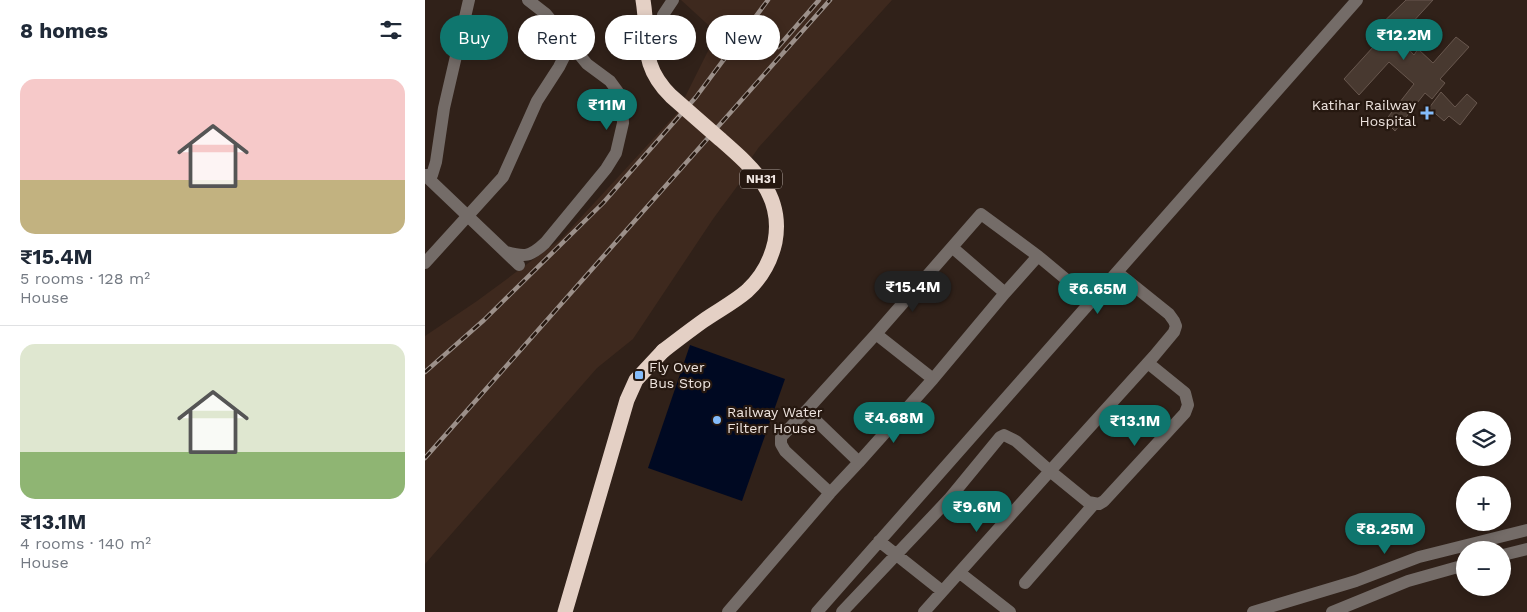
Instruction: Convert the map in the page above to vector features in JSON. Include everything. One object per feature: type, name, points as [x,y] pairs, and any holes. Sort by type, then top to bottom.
[{"type":"highway","name":"NH31","points":[[565,612],[627,400],[636,380],[663,351],[731,303],[758,279],[767,264],[776,235],[774,209],[762,180],[749,165],[671,96],[661,86],[651,70],[647,57],[643,0]]},
{"type":"street","points":[[469,0],[444,108],[436,162],[428,178],[519,265]]},
{"type":"street","points":[[528,0],[547,15]]},
{"type":"street","points":[[663,15],[673,0]]},
{"type":"street","points":[[817,612],[1357,0]]},
{"type":"street","points":[[425,263],[503,177],[537,101],[562,60]]},
{"type":"street","points":[[506,252],[521,256],[528,255],[545,243],[606,169],[616,153],[623,123],[619,92],[610,81],[584,60]]},
{"type":"street","points":[[830,493],[785,451],[781,444],[781,437],[876,334],[981,214],[1038,256],[1092,301]]},
{"type":"street","points":[[953,248],[1005,292]]},
{"type":"street","points":[[728,612],[830,493],[933,379],[1005,292],[1038,256]]},
{"type":"street","points":[[924,612],[1173,332],[1176,326],[1169,314],[1118,273]]},
{"type":"street","points":[[876,334],[933,379]]},
{"type":"street","points":[[842,612],[949,498],[1000,437],[1004,435],[1016,441],[1088,502],[1099,504],[1104,501],[1185,412],[1188,405],[1185,393],[1148,362]]},
{"type":"street","points":[[806,411],[859,462]]},
{"type":"street","points":[[1025,583],[1094,504]]},
{"type":"street","points":[[1253,612],[1356,581],[1419,557],[1527,530]]},
{"type":"street","points":[[879,541],[942,591]]},
{"type":"street","points":[[1511,553],[1527,549]]},
{"type":"street","points":[[1332,612],[1409,581],[1456,568]]},
{"type":"street","points":[[960,573],[1010,612]]},
{"type":"shaded area","points":[[681,0],[892,0],[759,147],[743,170],[747,173],[713,219],[633,339],[597,368],[425,564],[425,336],[477,301],[561,239],[677,113],[706,55],[706,60],[780,60],[780,15],[706,15],[706,23]]},
{"type":"water","points":[[690,345],[785,379],[742,501],[648,468]]},
{"type":"building","points":[[1406,0],[1433,0],[1398,38],[1414,55],[1418,49],[1433,63],[1456,37],[1469,47],[1440,79],[1445,83],[1432,99],[1425,93],[1395,131],[1385,121],[1414,84],[1389,62],[1359,95],[1344,79],[1374,46],[1366,39]]},
{"type":"building","points":[[1441,92],[1455,107],[1467,94],[1477,103],[1460,125],[1449,116],[1444,121],[1429,108]]},
{"type":"railway","points":[[425,372],[484,320],[603,203],[696,97],[768,0]]},
{"type":"railway","points":[[780,45],[819,0]]},
{"type":"railway","points":[[425,458],[830,0]]},
{"type":"place","name":"Katihar Railway Hospital","points":[[1427,113]]},
{"type":"place","name":"Fly Over Bus Stop","points":[[639,375]]},
{"type":"place","name":"Railway Water Filterr House","points":[[717,420]]}]
